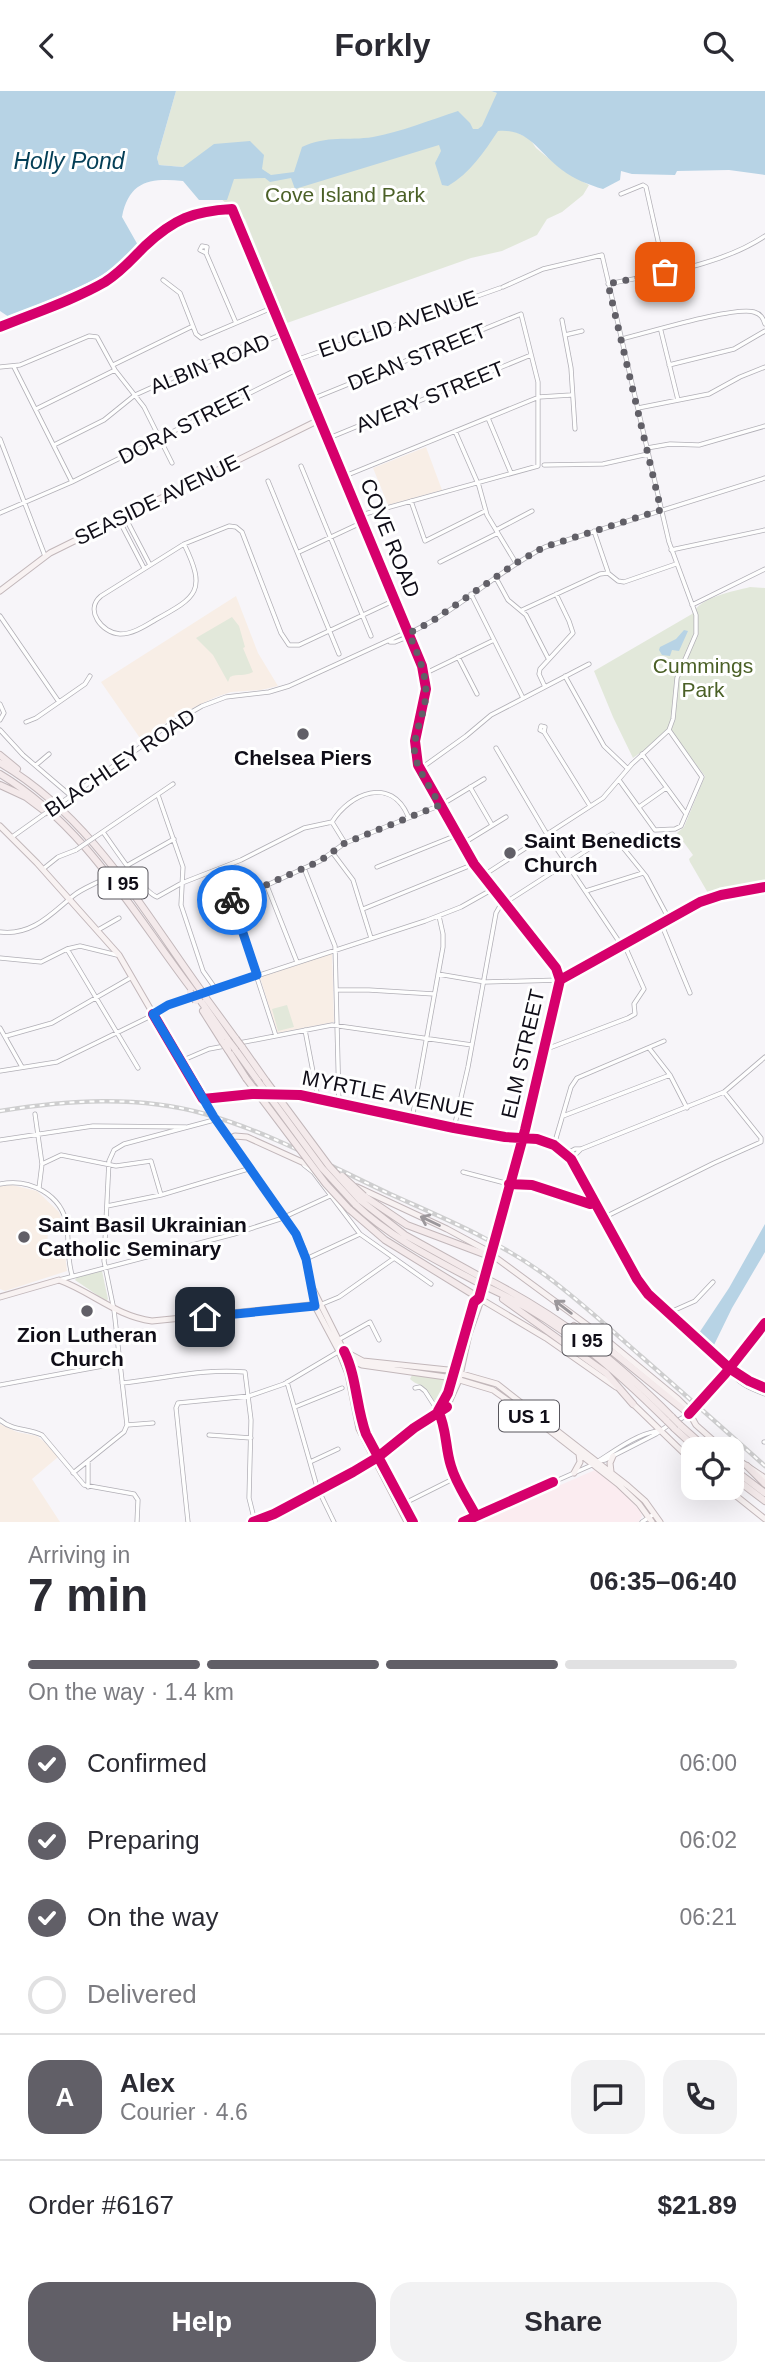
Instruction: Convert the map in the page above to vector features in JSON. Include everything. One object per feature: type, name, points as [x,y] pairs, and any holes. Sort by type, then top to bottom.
[{"type":"highway","points":[[0,755],[36,787]]},
{"type":"highway","name":"I 95","points":[[0,763],[36,787],[63,810],[94,843],[194,990]]},
{"type":"highway","name":"I 95","points":[[0,774],[39,801],[72,832],[194,990]]},
{"type":"highway","points":[[0,785],[32,801],[72,832]]},
{"type":"highway","points":[[194,990],[235,1049],[246,1078],[326,1184],[357,1202],[391,1215],[416,1229],[490,1254]]},
{"type":"highway","name":"I 95","points":[[201,999],[235,1049],[342,1175],[357,1202]]},
{"type":"highway","name":"I 95","points":[[262,1081],[322,1168],[357,1202],[478,1279],[542,1309],[608,1356],[686,1437]]},
{"type":"highway","points":[[357,1202],[385,1240],[478,1300]]},
{"type":"highway","points":[[488,1284],[606,1373],[633,1404]]},
{"type":"highway","name":"I 95","points":[[488,1284],[578,1341],[670,1419]]},
{"type":"highway","points":[[542,1309],[569,1322],[607,1348],[689,1414]]},
{"type":"highway","name":"I 95","points":[[677,1427],[691,1437]]},
{"type":"highway","points":[[747,1466],[765,1484]]},
{"type":"highway","points":[[744,1477],[765,1493]]},
{"type":"highway","points":[[744,1485],[765,1501]]},
{"type":"main road","name":"COVE ROAD","points":[[321,419],[424,674],[425,702],[415,746],[419,769],[474,864],[556,968],[560,980]]},
{"type":"main road","name":"SEASIDE AVENUE","points":[[0,591],[45,556],[321,419]]},
{"type":"main road","name":"US 1","points":[[0,826],[43,869],[67,902],[98,930],[119,955],[215,1119],[300,1241],[317,1305],[348,1359],[362,1365],[457,1376],[493,1390],[579,1454],[611,1472],[637,1493],[654,1519]]},
{"type":"main road","name":"ELM STREET","points":[[438,1411],[446,1409],[449,1404],[457,1376],[463,1336],[474,1302],[478,1300],[523,1138],[560,980]]},
{"type":"main road","points":[[229,1139],[235,1136],[247,1137],[457,1234],[490,1254],[607,1340],[678,1399],[696,1425],[710,1437]]},
{"type":"main road","points":[[0,1296],[59,1280],[114,1310],[153,1321],[317,1305]]},
{"type":"main road","points":[[478,1300],[547,1338],[608,1381],[681,1451]]},
{"type":"main road","name":"US 1","points":[[317,1305],[342,1350],[363,1361],[496,1384],[595,1463],[654,1519]]},
{"type":"main road","points":[[342,1350],[356,1423],[405,1503],[413,1522]]},
{"type":"main road","points":[[348,1359],[361,1421],[407,1522]]},
{"type":"main road","points":[[254,1522],[319,1492],[376,1458],[438,1411]]},
{"type":"main road","points":[[574,1473],[580,1462],[579,1454]]},
{"type":"main road","points":[[611,1472],[610,1463],[613,1456]]},
{"type":"main road","points":[[744,1464],[765,1478]]},
{"type":"main road","points":[[741,1500],[765,1519]]},
{"type":"street","points":[[621,194],[643,185],[646,187],[665,272]]},
{"type":"street","name":"COVE ROAD","points":[[0,327],[106,281],[127,265],[147,244],[185,217],[200,212],[232,209],[321,419]]},
{"type":"street","points":[[483,875],[609,793],[627,768],[669,730],[674,713],[677,678],[697,630],[696,617],[671,550],[608,284],[723,257],[744,249],[765,236]]},
{"type":"street","points":[[206,253],[236,324]]},
{"type":"street","name":"EUCLID AVENUE","points":[[296,360],[501,288],[543,269],[602,255],[608,284]]},
{"type":"street","points":[[163,280],[180,293],[197,335],[203,338],[274,307]]},
{"type":"street","points":[[621,339],[741,311],[760,315],[765,324]]},
{"type":"street","name":"DEAN STREET","points":[[313,399],[521,314],[532,355]]},
{"type":"street","points":[[562,320],[571,368],[571,395],[576,429]]},
{"type":"street","points":[[36,409],[193,325]]},
{"type":"street","points":[[660,330],[678,400]]},
{"type":"street","points":[[565,335],[582,331]]},
{"type":"street","points":[[669,365],[734,349],[765,331]]},
{"type":"street","name":"ALBIN ROAD","points":[[54,445],[104,420],[135,395],[244,346],[285,333]]},
{"type":"street","points":[[0,367],[14,366],[95,336],[114,368],[149,416],[172,463]]},
{"type":"street","points":[[298,552],[332,537],[362,519],[411,501],[538,466],[538,382],[532,355]]},
{"type":"street","name":"AVERY STREET","points":[[329,438],[532,355]]},
{"type":"street","points":[[14,366],[72,482]]},
{"type":"street","points":[[638,408],[715,392],[740,377],[765,367]]},
{"type":"street","name":"DORA STREET","points":[[0,513],[72,482],[300,368]]},
{"type":"street","points":[[345,477],[538,397],[571,395]]},
{"type":"street","points":[[488,418],[511,473]]},
{"type":"street","points":[[647,448],[670,444],[699,445],[765,426]]},
{"type":"street","points":[[455,431],[477,483],[485,511],[516,563]]},
{"type":"street","points":[[0,439],[2,452],[45,556]]},
{"type":"street","points":[[544,465],[603,464],[648,454]]},
{"type":"street","points":[[302,466],[371,636]]},
{"type":"street","name":"BLACHLEY ROAD","points":[[12,838],[162,729],[202,706],[234,696],[281,689],[395,642],[431,622],[516,563],[544,547],[765,478]]},
{"type":"street","points":[[268,481],[339,654]]},
{"type":"street","points":[[411,501],[424,541],[485,511]]},
{"type":"street","points":[[440,562],[532,511]]},
{"type":"street","points":[[122,518],[150,565]]},
{"type":"street","points":[[122,518],[144,568]]},
{"type":"street","points":[[184,544],[197,576],[192,593],[181,606],[143,627],[120,634],[100,625],[94,610],[96,600],[184,544],[233,526],[239,529],[285,641],[292,646],[395,600]]},
{"type":"street","points":[[671,550],[765,530]]},
{"type":"street","points":[[594,531],[608,573],[618,581],[624,582],[676,564]]},
{"type":"street","points":[[692,605],[765,569]]},
{"type":"street","points":[[522,610],[600,574],[608,573]]},
{"type":"street","points":[[496,577],[508,600],[522,610],[548,658]]},
{"type":"street","points":[[471,594],[523,698]]},
{"type":"street","points":[[545,687],[539,672],[548,658],[572,635],[573,630],[556,594]]},
{"type":"street","points":[[0,616],[59,702]]},
{"type":"street","points":[[424,674],[494,640]]},
{"type":"street","points":[[458,657],[477,694]]},
{"type":"street","points":[[419,769],[461,740],[484,719],[589,664]]},
{"type":"street","points":[[26,722],[85,684],[90,676]]},
{"type":"street","points":[[565,676],[604,746],[627,768]]},
{"type":"street","points":[[0,704],[4,713],[0,720]]},
{"type":"street","points":[[0,730],[71,796]]},
{"type":"street","points":[[619,780],[654,828],[658,831],[679,828],[702,777],[669,730]]},
{"type":"street","points":[[544,732],[590,806]]},
{"type":"street","points":[[496,748],[547,834],[623,945],[644,989],[634,1004],[634,1016],[544,1050]]},
{"type":"street","points":[[36,765],[48,754]]},
{"type":"street","points":[[642,754],[686,814]]},
{"type":"street","points":[[275,1036],[232,901],[320,861],[345,843],[440,805],[484,779]]},
{"type":"street","points":[[43,869],[58,857],[76,850],[173,784]]},
{"type":"street","points":[[470,787],[492,825]]},
{"type":"street","points":[[639,807],[666,787]]},
{"type":"street","points":[[103,832],[154,896],[223,869],[310,825],[332,822],[342,807],[375,792],[386,793],[397,799],[409,817]]},
{"type":"street","points":[[158,795],[183,867],[181,905],[203,971],[215,988]]},
{"type":"street","points":[[462,844],[506,817]]},
{"type":"street","points":[[332,822],[345,843]]},
{"type":"street","points":[[454,1128],[485,982],[496,913],[504,903],[612,834],[642,873],[669,919]]},
{"type":"street","points":[[377,867],[457,835]]},
{"type":"street","points":[[128,866],[174,839]]},
{"type":"street","points":[[332,852],[353,880],[372,938]]},
{"type":"street","points":[[363,909],[474,864]]},
{"type":"street","points":[[304,868],[335,949],[339,1104]]},
{"type":"street","points":[[586,891],[642,873]]},
{"type":"street","points":[[0,932],[11,933],[38,925],[98,882]]},
{"type":"street","points":[[266,885],[297,962]]},
{"type":"street","points":[[438,974],[485,982],[560,980],[712,897],[765,887]]},
{"type":"street","points":[[0,1071],[57,1062],[163,1007],[439,916],[493,889]]},
{"type":"street","points":[[412,1119],[438,974],[443,934],[439,916]]},
{"type":"street","points":[[98,930],[119,918]]},
{"type":"street","points":[[661,923],[690,993]]},
{"type":"street","points":[[0,958],[41,962],[67,949],[80,946],[119,955]]},
{"type":"street","points":[[67,949],[138,1068]]},
{"type":"street","points":[[6,1037],[52,1023],[132,977]]},
{"type":"street","points":[[337,990],[434,994]]},
{"type":"street","points":[[180,1061],[209,1049],[337,1025],[472,1045]]},
{"type":"street","points":[[0,1028],[22,1067]]},
{"type":"street","points":[[305,1030],[318,1098]]},
{"type":"street","points":[[664,1041],[579,1077],[571,1087],[554,1145],[571,1159],[642,1287],[729,1368],[765,1388]]},
{"type":"street","points":[[648,1047],[670,1075],[687,1108]]},
{"type":"street","points":[[566,1154],[724,1092],[765,1057]]},
{"type":"street","points":[[563,1117],[670,1075]]},
{"type":"street","points":[[603,1218],[762,1141],[724,1092]]},
{"type":"street","name":"MYRTLE AVENUE","points":[[203,1099],[283,1093],[318,1098],[454,1128],[537,1139],[554,1145]]},
{"type":"street","points":[[35,1115],[42,1164],[39,1188]]},
{"type":"street","points":[[73,1473],[124,1432],[127,1425],[114,1310],[105,1266],[106,1206],[112,1153],[120,1145],[215,1119]]},
{"type":"street","points":[[0,1140],[93,1126],[188,1127]]},
{"type":"street","points":[[167,1126],[169,1132]]},
{"type":"street","points":[[571,1159],[581,1149]]},
{"type":"street","points":[[42,1164],[61,1155],[122,1166],[151,1161],[161,1195]]},
{"type":"street","points":[[300,1161],[313,1173],[360,1234],[431,1284]]},
{"type":"street","points":[[106,1206],[161,1195],[250,1168]]},
{"type":"street","points":[[463,1172],[509,1184],[532,1185],[590,1204],[595,1203]]},
{"type":"street","points":[[0,1184],[20,1183],[39,1188],[55,1201],[64,1215],[67,1227],[67,1255],[72,1275]]},
{"type":"street","points":[[59,1280],[105,1266],[188,1247],[285,1216],[330,1194],[354,1186]]},
{"type":"street","points":[[306,1259],[360,1234]]},
{"type":"street","points":[[317,1305],[339,1297],[394,1259]]},
{"type":"street","points":[[668,1313],[695,1301],[713,1282]]},
{"type":"street","points":[[338,1340],[370,1322],[379,1340]]},
{"type":"street","points":[[463,1522],[613,1456],[689,1414],[765,1323]]},
{"type":"street","points":[[188,1522],[178,1403],[249,1396],[287,1382],[342,1350]]},
{"type":"street","points":[[0,1385],[119,1363]]},
{"type":"street","points":[[729,1368],[746,1386],[765,1394]]},
{"type":"street","points":[[122,1383],[205,1371],[245,1373],[251,1438],[248,1486],[254,1522]]},
{"type":"street","points":[[287,1382],[319,1492],[334,1522]]},
{"type":"street","points":[[295,1408],[342,1388]]},
{"type":"street","points":[[415,1388],[422,1388],[443,1419],[450,1464],[477,1516]]},
{"type":"street","points":[[0,1420],[14,1429],[42,1435],[88,1487],[134,1494],[138,1500],[137,1522]]},
{"type":"street","points":[[127,1425],[153,1423]]},
{"type":"street","points":[[595,1463],[640,1437],[660,1431]]},
{"type":"street","points":[[209,1435],[251,1438]]},
{"type":"street","points":[[310,1462],[338,1448]]},
{"type":"street","points":[[88,1461],[88,1487]]},
{"type":"street","points":[[405,1503],[455,1478]]},
{"type":"street","points":[[275,1514],[278,1522]]},
{"type":"street","points":[[642,1522],[654,1519]]},
{"type":"shaded area","points":[[426,447],[442,490],[388,505],[373,468]]},
{"type":"shaded area","points":[[236,596],[258,653],[278,686],[231,692],[216,697],[172,718],[142,741],[101,682]]},
{"type":"shaded area","points":[[332,953],[334,1022],[277,1033],[260,977]]},
{"type":"shaded area","name":"Saint Basil Ukrainian Catholic Seminary","points":[[12,1185],[37,1191],[59,1212],[63,1225],[48,1229],[47,1249],[64,1245],[67,1271],[5,1291],[0,1289],[0,1186]]},
{"type":"shaded area","points":[[0,1424],[17,1432],[37,1436],[58,1457],[32,1479],[60,1522],[0,1522]]},
{"type":"shaded area","points":[[595,1470],[621,1490],[640,1511],[642,1516],[639,1522],[475,1522]]},
{"type":"green space","name":"Cove Island Park","points":[[176,91],[491,91],[497,93],[512,130],[530,139],[536,148],[564,171],[589,185],[583,195],[562,212],[547,219],[537,235],[502,251],[471,258],[287,323],[245,219],[183,167],[159,165],[157,158]]},
{"type":"green space","name":"Cummings Park","points":[[750,587],[765,588],[765,882],[708,893],[690,862],[689,859],[693,855],[677,833],[684,827],[705,776],[670,731],[633,758],[594,671],[692,614],[710,599]]},
{"type":"green space","points":[[232,617],[239,626],[245,647],[243,648],[253,672],[230,677],[228,682],[213,655],[196,638]]},
{"type":"green space","points":[[287,1005],[294,1027],[278,1031],[272,1009]]},
{"type":"green space","points":[[102,1271],[108,1299],[106,1301],[75,1280],[77,1277]]},
{"type":"green space","points":[[412,1375],[446,1378],[448,1382],[441,1399],[435,1401],[425,1388],[410,1379]]},
{"type":"water","name":"Holly Pond","points":[[0,91],[176,91],[157,158],[159,165],[183,167],[214,144],[250,141],[264,155],[262,169],[271,175],[294,172],[302,147],[320,141],[384,135],[458,111],[473,129],[478,129],[482,126],[497,93],[491,91],[765,91],[765,175],[729,170],[677,171],[675,175],[632,174],[621,171],[620,180],[603,189],[567,173],[518,133],[498,131],[470,168],[448,186],[442,185],[435,163],[441,151],[439,145],[295,189],[291,178],[270,182],[265,178],[234,179],[227,200],[199,200],[183,181],[161,180],[143,184],[125,205],[122,217],[139,247],[94,280],[9,317],[0,311]]},
{"type":"water","points":[[684,630],[688,631],[679,651],[672,650],[670,656],[662,655],[660,647],[676,639]]},
{"type":"water","points":[[765,1224],[765,1252],[714,1345],[699,1333],[729,1288]]},
{"type":"railway","points":[[0,1111],[77,1102],[154,1104],[229,1121],[299,1150],[469,1230],[527,1262],[582,1305],[765,1466]]},
{"type":"cycle path","points":[[0,327],[66,301],[105,282],[155,237],[175,223],[195,214],[232,209],[422,666],[426,689],[415,741],[418,765],[474,864],[556,968],[560,980]]},
{"type":"cycle path","points":[[560,980],[700,902],[765,887]]},
{"type":"cycle path","points":[[438,1411],[448,1393],[474,1302],[479,1298],[525,1130],[560,980]]},
{"type":"cycle path","points":[[153,1014],[203,1099],[252,1094],[300,1095],[454,1128],[505,1137],[537,1139],[554,1145],[571,1159],[637,1279],[648,1294],[729,1368],[765,1388]]},
{"type":"cycle path","points":[[509,1184],[532,1185],[590,1204],[595,1203]]},
{"type":"cycle path","points":[[689,1414],[765,1323]]},
{"type":"cycle path","points":[[344,1351],[352,1371],[366,1434],[413,1522]]},
{"type":"cycle path","points":[[253,1522],[274,1514],[353,1472],[447,1407]]},
{"type":"cycle path","points":[[438,1411],[453,1473],[476,1516]]},
{"type":"cycle path","points":[[463,1522],[553,1482]]},
{"type":"way so far","points":[[232,900],[320,861],[345,843],[440,805],[419,769],[415,756],[415,741],[426,689],[422,666],[409,633],[431,622],[516,563],[544,547],[661,510],[608,284],[665,272]]},
{"type":"place","name":"Chelsea Piers","points":[[303,734]]},
{"type":"place","name":"Saint Benedicts Church","points":[[510,853]]},
{"type":"place","name":"Saint Basil Ukrainian Catholic Seminary","points":[[24,1237]]},
{"type":"place","name":"Zion Lutheran Church","points":[[87,1311]]},
{"type":"route","points":[[205,1317],[315,1306],[306,1259],[296,1234],[214,1117],[153,1014],[168,1005],[257,975],[232,900]]}]
